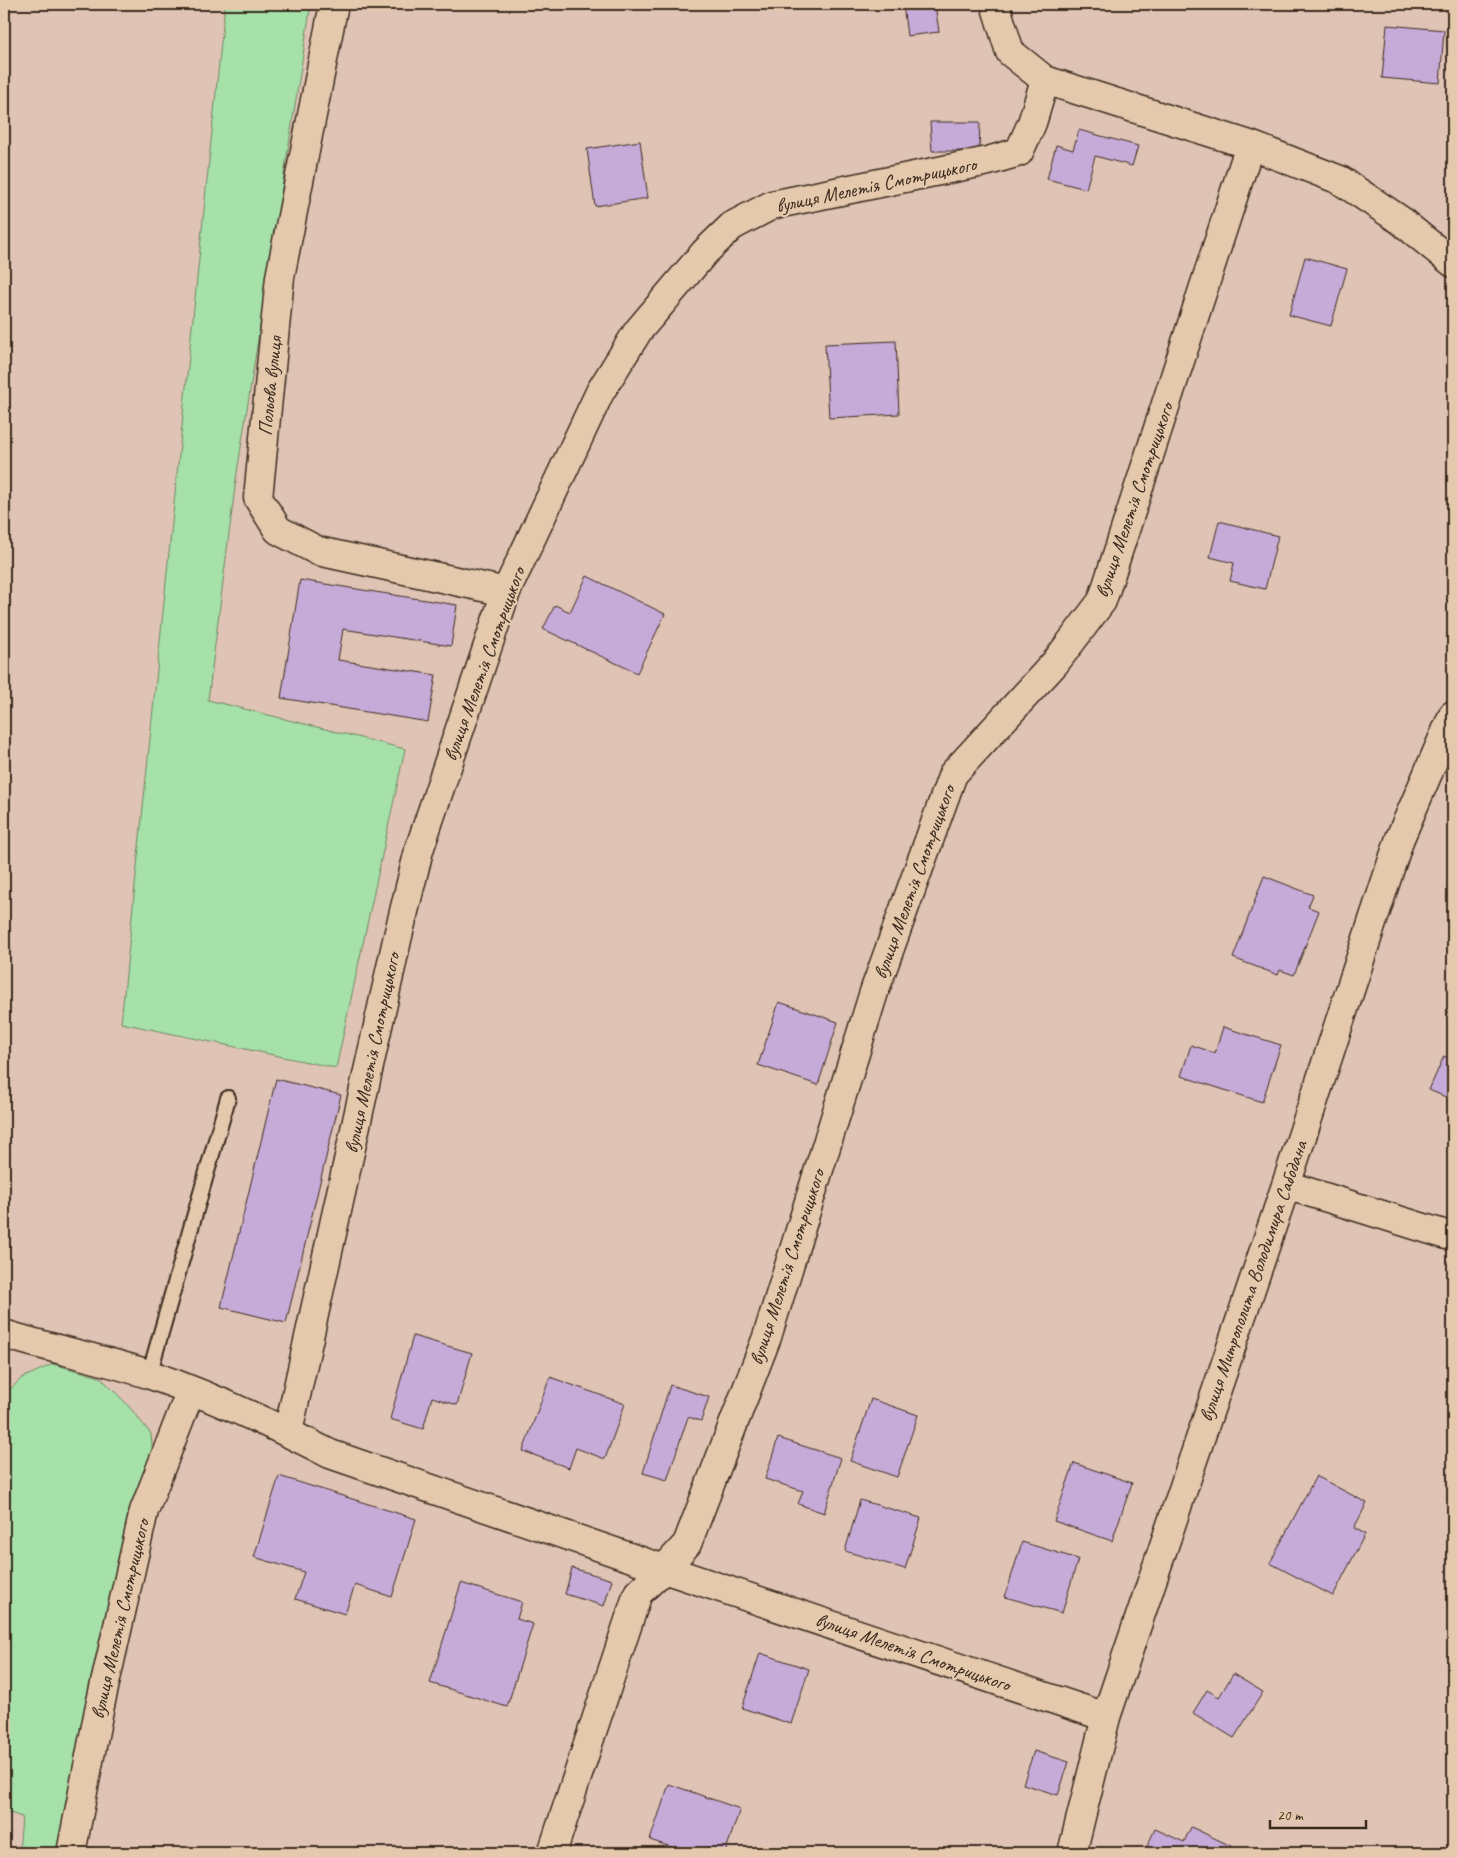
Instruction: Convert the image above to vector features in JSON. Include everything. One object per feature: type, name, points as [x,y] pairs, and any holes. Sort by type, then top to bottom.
[{"type":"street","name":"Польова вулиця","points":[[334,4],[280,277],[258,498],[278,530],[318,551],[506,592]]},
{"type":"street","points":[[995,4],[1010,52],[1045,80],[1250,145],[1340,180],[1400,220],[1453,264]]},
{"type":"street","name":"вулиця Мелетія Смотрицького","points":[[288,1432],[397,940],[419,850],[506,592],[600,392],[638,331],[705,252],[732,226],[772,205],[988,161],[1019,152],[1032,123],[1045,80]]},
{"type":"street","name":"вулиця Мелетія Смотрицького","points":[[552,1853],[638,1593],[687,1544],[767,1337],[874,992],[953,774],[1055,663],[1102,601],[1250,145]]},
{"type":"street","name":"вулиця Митрополита Володимира Сабодана","points":[[1072,1853],[1106,1717],[1286,1184],[1400,838],[1453,715]]},
{"type":"street","points":[[1286,1184],[1453,1237]]},
{"type":"street","name":"вулиця Мелетія Смотрицького","points":[[4,1334],[149,1375],[191,1390],[288,1432],[330,1454],[664,1569],[1106,1717]]},
{"type":"street","name":"вулиця Мелетія Смотрицького","points":[[71,1853],[99,1710],[144,1511],[191,1390]]},
{"type":"lane","points":[[149,1375],[228,1098]]},
{"type":"green space","points":[[225,4],[311,4],[236,479],[208,700],[405,749],[336,1068],[121,1023]]},
{"type":"green space","points":[[53,1364],[100,1377],[126,1403],[151,1434],[153,1457],[64,1853],[19,1853],[22,1817],[4,1811],[4,1586],[7,1554],[4,1488],[4,1395],[22,1378]]},
{"type":"building","points":[[903,4],[935,4],[939,32],[907,36]]},
{"type":"building","points":[[1387,25],[1444,30],[1440,83],[1382,78]]},
{"type":"building","points":[[930,122],[980,122],[979,151],[932,151]]},
{"type":"building","points":[[1079,130],[1138,146],[1132,166],[1095,156],[1086,189],[1047,179],[1056,145],[1073,150]]},
{"type":"building","points":[[640,141],[648,198],[595,206],[587,149]]},
{"type":"building","points":[[1305,257],[1347,269],[1331,326],[1289,315]]},
{"type":"building","points":[[896,341],[899,414],[829,418],[825,344]]},
{"type":"building","points":[[1219,521],[1278,536],[1265,589],[1230,581],[1234,563],[1210,557]]},
{"type":"building","points":[[587,576],[665,614],[637,673],[543,629],[555,605],[570,612]]},
{"type":"building","points":[[300,580],[457,605],[451,646],[343,629],[338,660],[436,675],[428,722],[281,698]]},
{"type":"building","points":[[1264,876],[1313,895],[1308,907],[1319,911],[1294,975],[1280,970],[1278,975],[1233,958]]},
{"type":"building","points":[[779,1002],[838,1022],[818,1085],[758,1065]]},
{"type":"building","points":[[1223,1027],[1281,1045],[1262,1102],[1181,1076],[1191,1045],[1215,1053]]},
{"type":"building","points":[[1444,1056],[1453,1060],[1453,1100],[1429,1090]]},
{"type":"building","points":[[276,1079],[341,1095],[286,1323],[221,1307]]},
{"type":"building","points":[[413,1336],[472,1353],[457,1405],[432,1397],[423,1429],[390,1419]]},
{"type":"building","points":[[550,1377],[625,1404],[605,1459],[576,1448],[569,1468],[523,1451]]},
{"type":"building","points":[[670,1385],[709,1397],[701,1421],[688,1417],[667,1480],[643,1473]]},
{"type":"building","points":[[871,1399],[918,1415],[897,1477],[850,1461]]},
{"type":"building","points":[[778,1438],[841,1458],[824,1513],[798,1504],[803,1491],[765,1479]]},
{"type":"building","points":[[1074,1463],[1132,1483],[1112,1541],[1054,1521]]},
{"type":"building","points":[[279,1476],[416,1519],[392,1597],[355,1585],[345,1614],[295,1599],[304,1572],[254,1557]]},
{"type":"building","points":[[1316,1476],[1367,1503],[1354,1528],[1365,1534],[1333,1596],[1270,1563]]},
{"type":"building","points":[[860,1500],[921,1518],[905,1569],[845,1551]]},
{"type":"building","points":[[1022,1542],[1078,1559],[1062,1613],[1005,1597]]},
{"type":"building","points":[[572,1568],[612,1580],[604,1606],[565,1594]]},
{"type":"building","points":[[461,1583],[522,1602],[517,1619],[533,1624],[507,1707],[430,1683]]},
{"type":"building","points":[[760,1653],[809,1669],[791,1724],[742,1708]]},
{"type":"building","points":[[1233,1674],[1263,1692],[1234,1738],[1193,1713],[1207,1690],[1219,1697]]},
{"type":"building","points":[[1034,1751],[1069,1762],[1058,1795],[1023,1784]]},
{"type":"building","points":[[669,1784],[740,1809],[725,1853],[689,1853],[650,1840]]},
{"type":"building","points":[[1191,1827],[1231,1846],[1227,1853],[1144,1853],[1155,1829],[1184,1842]]}]
